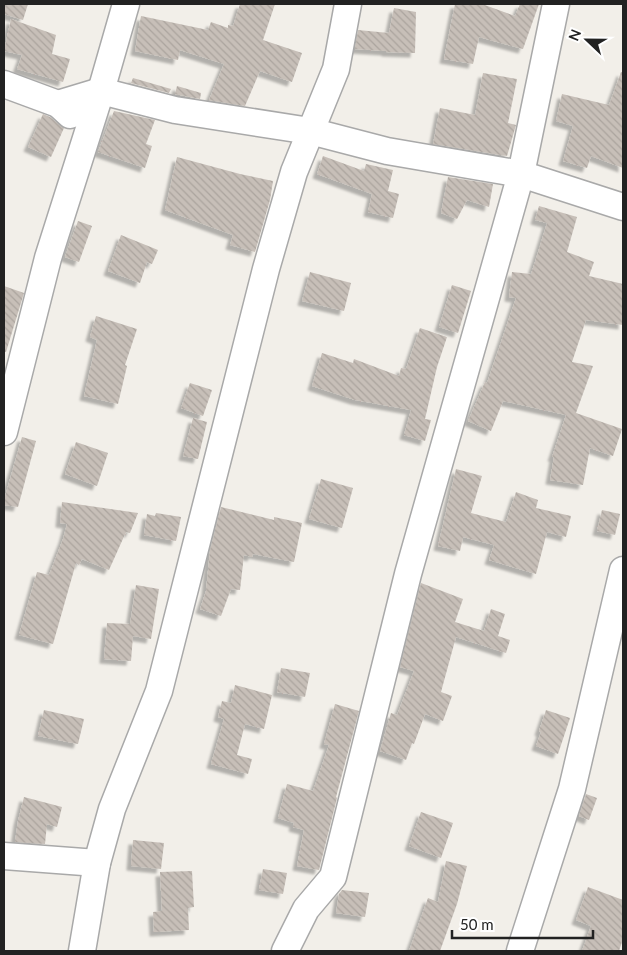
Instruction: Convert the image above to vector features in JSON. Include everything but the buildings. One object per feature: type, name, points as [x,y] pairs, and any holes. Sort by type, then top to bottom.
[{"type":"street","points":[[4,432],[48,258],[87,130],[101,91],[126,4]]},
{"type":"street","points":[[82,951],[96,863],[112,809],[159,691],[266,270],[294,172],[336,69],[348,4]]},
{"type":"street","points":[[286,951],[306,909],[333,878],[408,574],[521,174],[556,4]]},
{"type":"street","points":[[4,84],[58,104],[87,130]]},
{"type":"street","points":[[58,104],[101,91],[174,110],[310,131],[387,151],[521,174],[623,207]]},
{"type":"street","points":[[520,951],[572,789],[623,570]]},
{"type":"street","points":[[4,856],[96,863]]}]
